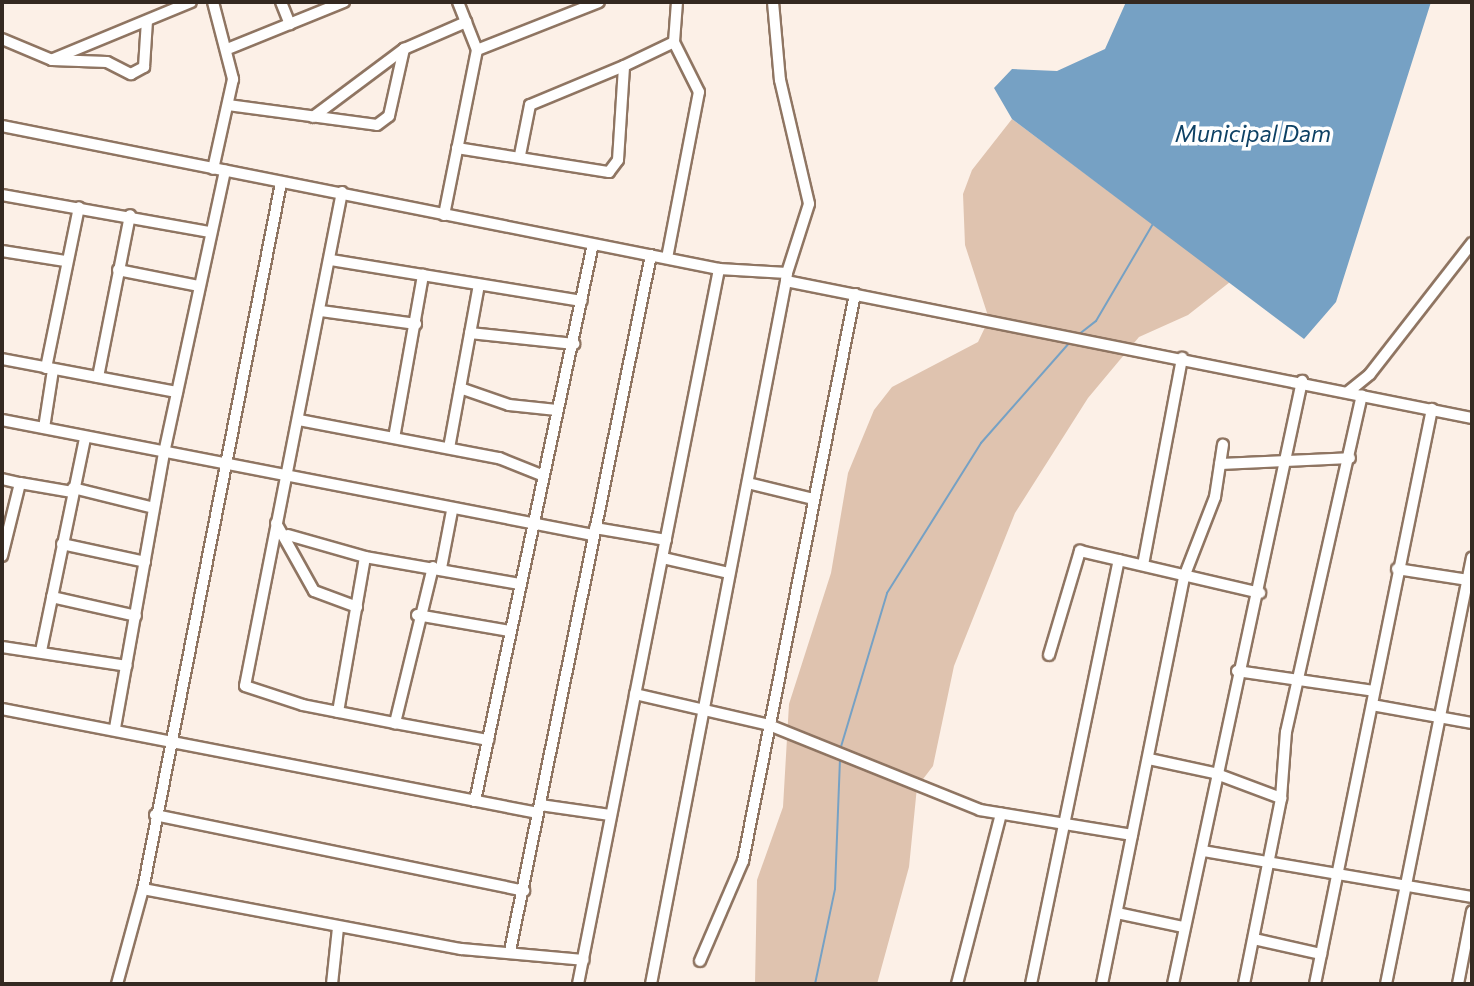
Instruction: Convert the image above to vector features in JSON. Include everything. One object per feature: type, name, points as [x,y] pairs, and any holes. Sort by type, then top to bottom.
[{"type":"street","points":[[52,60],[191,2]]},
{"type":"street","points":[[213,2],[230,48],[228,105],[214,169]]},
{"type":"street","points":[[281,2],[290,24]]},
{"type":"street","points":[[230,48],[344,2]]},
{"type":"street","points":[[444,215],[477,50],[458,2]]},
{"type":"street","points":[[477,50],[599,2]]},
{"type":"street","points":[[667,258],[699,92],[674,42],[677,2]]},
{"type":"street","points":[[651,984],[701,709],[787,277],[809,204],[780,80],[773,2]]},
{"type":"street","points":[[2,39],[52,60],[107,62],[139,73],[147,21]]},
{"type":"street","points":[[313,117],[404,49],[466,22]]},
{"type":"street","points":[[520,155],[530,106],[674,42]]},
{"type":"street","points":[[228,105],[358,126],[385,121],[404,49]]},
{"type":"street","points":[[457,148],[612,170],[624,66]]},
{"type":"street","points":[[2,127],[281,183],[342,192],[444,215],[719,269],[787,277],[855,295],[1302,381],[1472,418]]},
{"type":"street","points":[[116,729],[164,453],[209,232],[225,171]]},
{"type":"street","points":[[117,984],[143,889],[169,739],[281,183]]},
{"type":"street","points":[[342,192],[331,260],[245,686],[338,712],[488,740]]},
{"type":"street","points":[[2,195],[130,215],[209,232]]},
{"type":"street","points":[[44,428],[65,261],[79,207]]},
{"type":"street","points":[[98,377],[130,215]]},
{"type":"street","points":[[1348,392],[1370,374],[1472,243]]},
{"type":"street","points":[[475,801],[531,526],[574,344],[593,244]]},
{"type":"street","points":[[2,251],[65,261]]},
{"type":"street","points":[[510,951],[650,255]]},
{"type":"street","points":[[331,260],[582,301]]},
{"type":"street","points":[[578,984],[719,269]]},
{"type":"street","points":[[118,270],[199,286]]},
{"type":"street","points":[[394,438],[423,275]]},
{"type":"street","points":[[449,448],[479,285]]},
{"type":"street","points":[[700,961],[737,886],[855,295]]},
{"type":"street","points":[[321,310],[416,324]]},
{"type":"street","points":[[470,333],[574,344]]},
{"type":"street","points":[[1143,565],[1182,358]]},
{"type":"street","points":[[2,359],[177,393]]},
{"type":"street","points":[[1173,984],[1183,927],[1203,851],[1214,773],[1237,671],[1259,593],[1288,463],[1302,381]]},
{"type":"street","points":[[460,388],[509,405],[557,410]]},
{"type":"street","points":[[1244,984],[1281,798],[1286,732],[1301,679],[1362,395]]},
{"type":"street","points":[[1315,984],[1397,569],[1432,409]]},
{"type":"street","points":[[2,420],[164,453],[210,458],[224,466],[531,526],[666,540]]},
{"type":"street","points":[[299,420],[449,448],[544,475]]},
{"type":"street","points":[[41,651],[72,490],[85,438]]},
{"type":"street","points":[[1102,984],[1184,577],[1220,464],[1223,445]]},
{"type":"street","points":[[1220,464],[1288,463],[1314,455],[1350,458]]},
{"type":"street","points":[[2,479],[72,490],[155,508]]},
{"type":"street","points":[[2,556],[4,538],[19,483]]},
{"type":"street","points":[[748,483],[813,499]]},
{"type":"street","points":[[395,723],[417,615],[437,568],[452,511]]},
{"type":"street","points":[[276,523],[288,535],[314,591],[357,607]]},
{"type":"street","points":[[288,535],[365,557],[520,584]]},
{"type":"street","points":[[62,544],[145,562]]},
{"type":"street","points":[[1049,654],[1077,553],[1143,565],[1259,593]]},
{"type":"street","points":[[338,712],[365,557]]},
{"type":"street","points":[[663,558],[729,573]]},
{"type":"street","points":[[1386,984],[1472,558]]},
{"type":"street","points":[[1031,984],[1060,825],[1119,560]]},
{"type":"street","points":[[1397,569],[1468,580]]},
{"type":"street","points":[[52,597],[136,616]]},
{"type":"street","points":[[417,615],[510,631]]},
{"type":"street","points":[[2,647],[127,666]]},
{"type":"street","points":[[1237,671],[1374,691]]},
{"type":"street","points":[[635,694],[769,725],[938,798],[1000,814],[1132,835]]},
{"type":"street","points":[[1372,705],[1472,723]]},
{"type":"street","points":[[2,709],[169,739],[475,801],[610,815]]},
{"type":"street","points":[[1149,759],[1214,773],[1281,798]]},
{"type":"street","points":[[957,984],[1000,814]]},
{"type":"street","points":[[155,815],[524,891]]},
{"type":"street","points":[[1203,851],[1472,897]]},
{"type":"street","points":[[143,889],[338,928],[584,960]]},
{"type":"street","points":[[1458,984],[1472,911]]},
{"type":"street","points":[[1117,913],[1183,927]]},
{"type":"street","points":[[332,984],[338,928]]},
{"type":"street","points":[[1254,939],[1321,954]]},
{"type":"shaded area","points":[[1012,119],[1230,282],[1188,315],[1139,337],[1088,398],[1015,513],[954,666],[933,766],[917,787],[909,867],[877,984],[755,984],[757,880],[783,807],[789,704],[831,573],[848,473],[874,410],[892,387],[978,342],[989,319],[965,245],[963,194],[972,170]]},
{"type":"water","name":"Municipal Dam","points":[[1126,2],[1431,2],[1336,302],[1304,339],[1012,119],[994,88],[1012,69],[1057,71],[1105,49]]},
{"type":"waterway","points":[[1078,335],[1096,321],[1154,222]]},
{"type":"waterway","points":[[840,750],[887,593],[981,443],[1071,341]]},
{"type":"waterway","points":[[815,984],[835,889],[840,759]]}]
